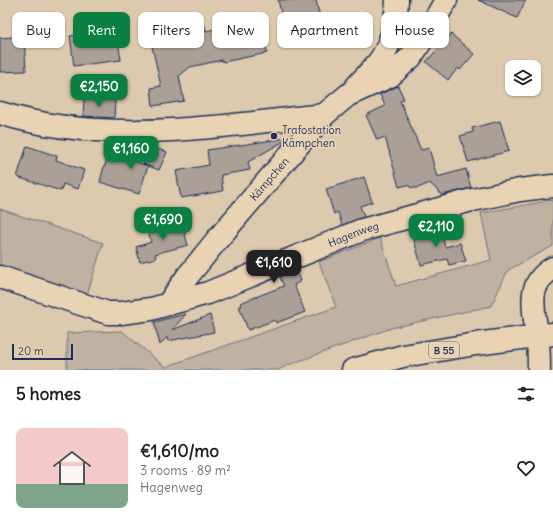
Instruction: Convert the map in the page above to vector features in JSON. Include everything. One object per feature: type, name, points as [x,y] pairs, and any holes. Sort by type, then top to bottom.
[{"type":"street","points":[[348,95],[378,63],[387,47],[392,34],[397,0]]},
{"type":"street","name":"Kämpchen","points":[[168,304],[187,277],[216,241],[324,115],[348,95],[390,76],[411,57],[446,0]]},
{"type":"street","points":[[0,113],[59,127],[113,132],[204,127],[324,115]]},
{"type":"street","name":"Hagenweg","points":[[0,277],[108,313],[121,313],[168,304],[208,293],[362,230],[468,201],[520,190],[553,186]]},
{"type":"street","points":[[540,370],[545,335],[533,303],[534,292],[540,279],[546,272],[553,268]]},
{"type":"street","name":"B 55","points":[[353,370],[403,356],[545,335]]},
{"type":"shaded area","points":[[553,200],[553,246],[508,270],[491,306],[391,328],[288,365],[278,370],[67,370],[67,333],[122,331],[165,367],[336,307],[319,262],[380,238],[396,286],[491,260],[481,213]]},
{"type":"shaded area","points":[[0,209],[103,243],[87,295],[0,267]]},
{"type":"building","points":[[278,0],[316,0],[319,12],[281,12]]},
{"type":"building","points":[[478,0],[526,0],[517,18]]},
{"type":"building","points":[[204,26],[206,31],[212,30],[212,48],[266,48],[267,53],[190,67],[179,76],[184,101],[153,106],[151,88],[161,86],[152,48],[204,48]]},
{"type":"building","points":[[451,34],[474,54],[460,70],[458,68],[448,80],[426,62],[438,48],[449,48],[449,36]]},
{"type":"building","points":[[70,36],[73,36],[73,48],[119,48],[121,60],[74,66]]},
{"type":"building","points":[[12,37],[12,48],[25,48],[26,71],[0,72],[0,38]]},
{"type":"building","points":[[398,86],[404,99],[400,101],[421,150],[429,148],[437,177],[466,169],[471,188],[442,195],[430,183],[418,188],[412,188],[407,185],[399,187],[385,137],[377,140],[366,115],[385,106],[380,94]]},
{"type":"building","points":[[84,99],[115,100],[114,118],[83,116]]},
{"type":"building","points":[[500,121],[509,151],[468,162],[460,136],[473,132],[472,128]]},
{"type":"building","points":[[287,138],[248,162],[250,170],[221,175],[223,191],[181,198],[176,171],[209,165],[207,150]]},
{"type":"building","points":[[27,146],[57,156],[56,160],[84,170],[78,189],[63,184],[61,191],[17,177]]},
{"type":"building","points":[[148,146],[167,152],[159,170],[143,164]]},
{"type":"building","points":[[108,153],[148,166],[139,194],[100,182]]},
{"type":"building","points":[[364,177],[372,202],[360,206],[364,217],[342,225],[338,212],[334,214],[326,189]]},
{"type":"building","points":[[181,221],[188,245],[155,254],[156,258],[140,262],[136,247],[151,242],[148,231]]},
{"type":"building","points":[[439,226],[445,247],[460,243],[466,261],[449,265],[447,259],[421,265],[412,233]]},
{"type":"building","points":[[297,270],[301,281],[294,285],[305,312],[276,323],[275,320],[248,330],[239,306],[242,306],[240,303],[284,286],[280,277]]},
{"type":"building","points":[[186,314],[172,330],[210,315],[214,332],[168,341],[167,337],[160,345],[154,322]]},
{"type":"place","name":"Trafostation Kämpchen","points":[[274,136]]}]
